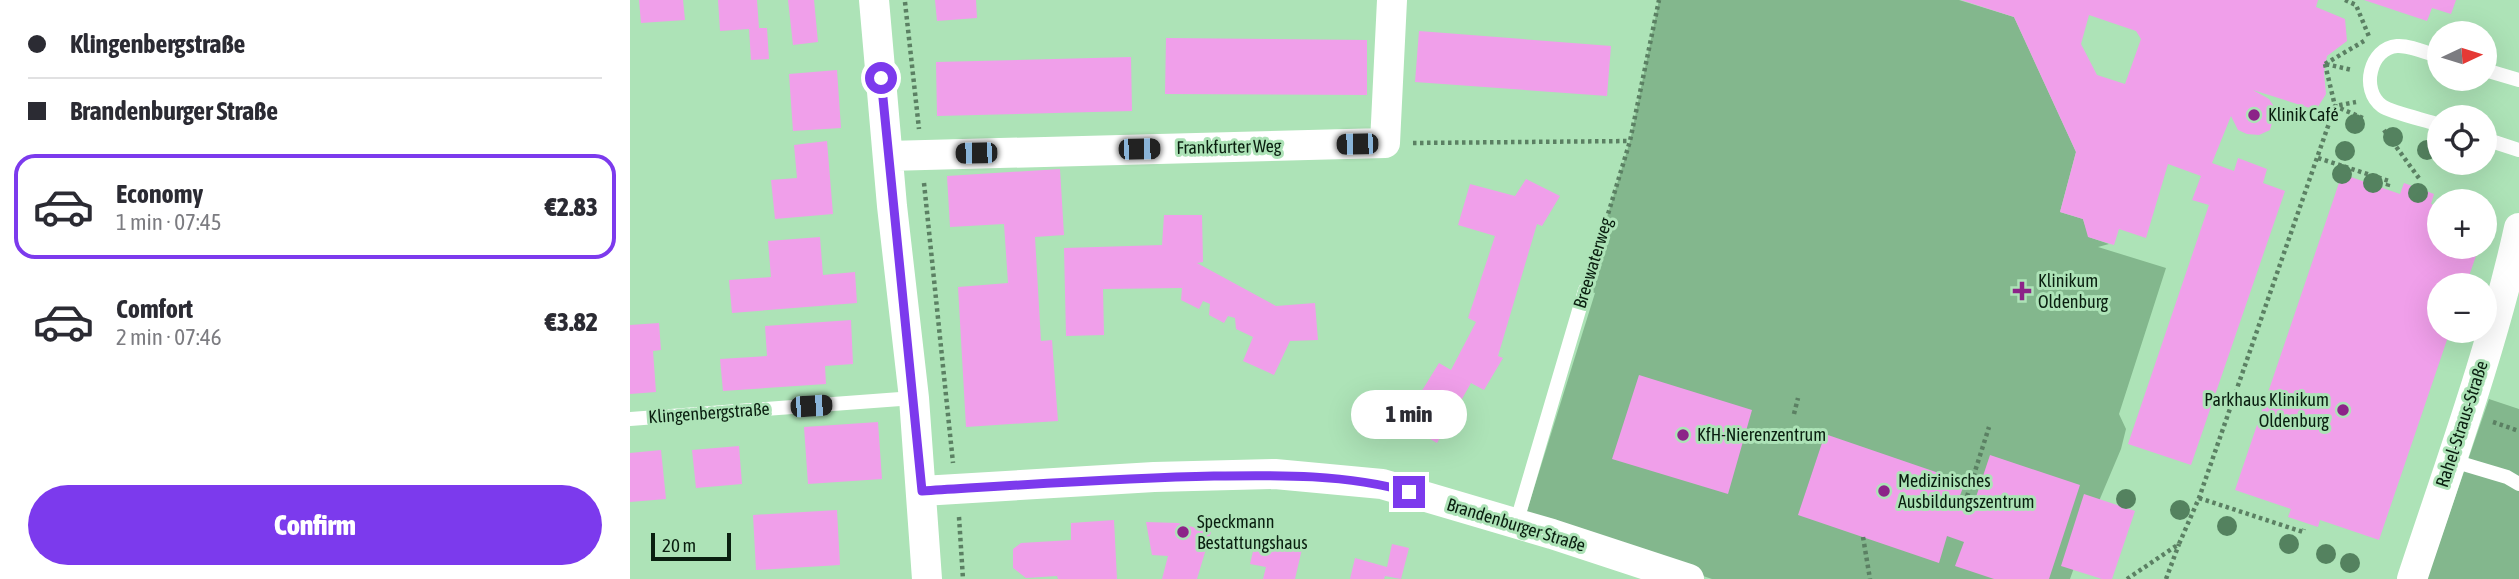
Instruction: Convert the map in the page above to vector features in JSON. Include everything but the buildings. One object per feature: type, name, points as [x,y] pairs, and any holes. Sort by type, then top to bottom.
[{"type":"street","points":[[874,0],[914,398],[927,579]]},
{"type":"street","points":[[1385,143],[1392,0]]},
{"type":"street","name":"Frankfurter Weg","points":[[888,156],[1385,143]]},
{"type":"street","name":"Rahel-Straus-Straße","points":[[2412,579],[2510,269],[2519,228]]},
{"type":"street","name":"Brandenburger Straße","points":[[922,491],[1154,477],[1275,474],[1382,484],[1516,524],[1670,576]]},
{"type":"lane","points":[[2427,53],[2399,45],[2387,48],[2376,56],[2371,83],[2374,98],[2383,107],[2427,121]]},
{"type":"lane","points":[[2497,74],[2519,80]]},
{"type":"lane","points":[[2497,143],[2519,150]]},
{"type":"lane","name":"Breewaterweg","points":[[1516,524],[1585,290]]},
{"type":"lane","name":"Klingenbergstraße","points":[[630,419],[914,398]]},
{"type":"lane","points":[[2450,460],[2507,477],[2519,484]]},
{"type":"path","points":[[905,0],[963,579]]},
{"type":"path","name":"Breewaterweg","points":[[1585,290],[1630,141],[1659,0]]},
{"type":"path","points":[[2345,0],[2356,5],[2376,56]]},
{"type":"path","points":[[2165,579],[2199,498],[2336,106],[2325,64],[2369,38]]},
{"type":"path","points":[[2336,106],[2374,98]]},
{"type":"path","points":[[2336,106],[2370,121]]},
{"type":"path","points":[[2382,126],[2421,181]]},
{"type":"path","points":[[1385,143],[1630,141]]},
{"type":"path","points":[[2318,158],[2389,181],[2387,188]]},
{"type":"path","points":[[1794,415],[1798,398]]},
{"type":"path","points":[[1965,503],[1989,427]]},
{"type":"path","points":[[2199,498],[2303,533],[2304,529]]},
{"type":"path","points":[[1863,537],[1870,579]]},
{"type":"path","points":[[2127,579],[2179,544]]},
{"type":"green space","points":[[1659,0],[1959,0],[2014,17],[2076,152],[2060,212],[2083,219],[2089,237],[2109,244],[2098,247],[2166,268],[2119,414],[2126,429],[2121,449],[2070,579],[1712,579],[1525,517],[1595,293],[1585,290],[1630,141]]},
{"type":"green space","points":[[2489,399],[2519,409],[2519,579],[2427,579]]},
{"type":"place","name":"Klinik Café","points":[[2254,115]]},
{"type":"place","name":"Klinikum Oldenburg","points":[[2022,291]]},
{"type":"place","name":"Parkhaus Klinikum Oldenburg","points":[[2343,410]]},
{"type":"place","name":"KfH-Nierenzentrum","points":[[1683,435]]},
{"type":"place","name":"Medizinisches Ausbildungszentrum","points":[[1884,491]]},
{"type":"place","name":"Speckmann Bestattungshaus","points":[[1183,532]]},
{"type":"route","points":[[881,78],[922,491],[1154,477],[1275,474],[1382,484],[1409,492]]}]
